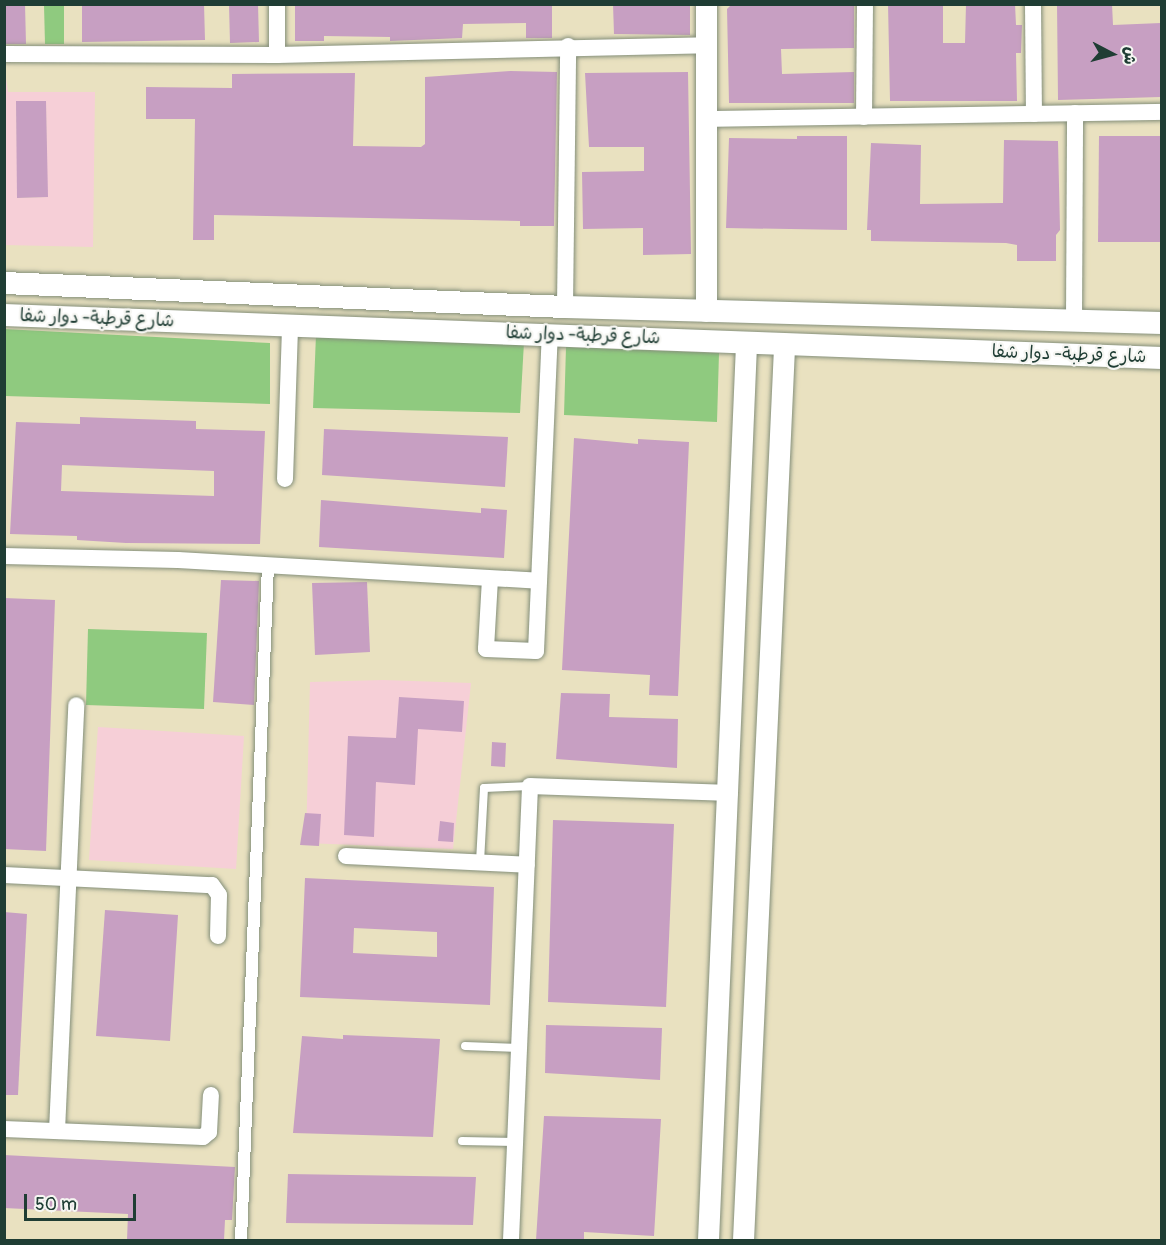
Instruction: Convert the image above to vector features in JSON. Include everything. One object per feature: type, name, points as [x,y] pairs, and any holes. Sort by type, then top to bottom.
[{"type":"main road","points":[[4,283],[565,307],[1156,322],[1156,358]]},
{"type":"main road","points":[[404,331],[405,300]]},
{"type":"main road","name":"شارع قرطبة- دوار شفا","points":[[4,315],[404,331],[550,334],[784,346],[1156,358]]},
{"type":"street","points":[[277,4],[277,55]]},
{"type":"street","points":[[706,4],[706,311]]},
{"type":"street","points":[[864,117],[865,4]]},
{"type":"street","points":[[1033,4],[1034,114]]},
{"type":"street","points":[[4,54],[277,55],[568,46],[707,45]]},
{"type":"street","points":[[565,307],[568,46]]},
{"type":"street","points":[[707,119],[1161,112]]},
{"type":"street","points":[[1074,320],[1075,113]]},
{"type":"street","points":[[285,479],[290,327]]},
{"type":"street","points":[[490,579],[486,649],[536,651],[550,334]]},
{"type":"street","points":[[708,1240],[730,793],[746,344]]},
{"type":"street","points":[[743,1240],[784,346]]},
{"type":"street","points":[[4,556],[268,566],[538,581]]},
{"type":"street","points":[[241,1240],[268,566]]},
{"type":"street","points":[[57,1131],[76,705]]},
{"type":"street","points":[[511,1240],[530,786],[730,793]]},
{"type":"street","points":[[346,856],[527,865]]},
{"type":"street","points":[[4,875],[212,885],[219,895],[218,936]]},
{"type":"street","points":[[4,1129],[203,1137],[209,1132],[211,1095]]},
{"type":"street","points":[[715,1101],[750,1103]]},
{"type":"lane","points":[[480,862],[484,788],[530,786]]},
{"type":"lane","points":[[465,1046],[519,1048]]},
{"type":"lane","points":[[462,1141],[515,1142]]},
{"type":"shaded area","points":[[5,71],[8,92],[95,92],[93,247],[5,245]],"holes":[[[16,101],[46,101],[47,197],[18,198]]]},
{"type":"shaded area","points":[[383,680],[471,683],[453,849],[306,843],[310,682]]},
{"type":"shaded area","points":[[98,727],[244,736],[236,869],[89,860]]},
{"type":"green space","points":[[44,5],[64,5],[64,44],[45,44]]},
{"type":"green space","points":[[4,329],[270,343],[270,404],[5,396]]},
{"type":"green space","points":[[316,335],[524,342],[520,413],[313,408]]},
{"type":"green space","points":[[566,347],[719,353],[717,422],[564,415]]},
{"type":"green space","points":[[88,629],[207,633],[204,709],[86,705]]},
{"type":"building","points":[[4,4],[25,4],[26,44],[4,44]]},
{"type":"building","points":[[82,4],[204,4],[205,40],[82,42]]},
{"type":"building","points":[[229,4],[258,4],[259,42],[230,43]]},
{"type":"building","points":[[295,4],[552,4],[552,38],[526,38],[526,23],[463,24],[462,38],[390,41],[390,37],[324,36],[324,41],[295,41]]},
{"type":"building","points":[[613,4],[690,4],[690,35],[614,34]]},
{"type":"building","points":[[854,4],[854,48],[781,49],[782,74],[854,72],[854,103],[729,103],[727,9],[731,5]]},
{"type":"building","points":[[888,4],[943,4],[943,43],[965,43],[966,4],[1015,4],[1016,25],[1022,25],[1021,53],[1016,53],[1017,101],[890,101]]},
{"type":"building","points":[[1057,4],[1112,4],[1113,25],[1161,23],[1161,97],[1058,100]]},
{"type":"building","points":[[510,71],[557,72],[554,226],[520,226],[520,221],[214,215],[214,240],[193,240],[195,119],[146,119],[146,87],[232,88],[232,74],[355,73],[353,146],[421,147],[425,144],[425,77]]},
{"type":"building","points":[[688,72],[691,254],[643,255],[643,228],[583,229],[582,172],[644,171],[644,147],[589,147],[585,73]]},
{"type":"building","points":[[16,101],[46,101],[48,197],[17,198]]},
{"type":"building","points":[[797,136],[847,136],[847,230],[726,228],[729,138],[797,139]]},
{"type":"building","points":[[1099,136],[1161,136],[1161,242],[1098,242]]},
{"type":"building","points":[[1004,140],[1058,141],[1060,230],[1056,235],[1056,261],[1017,261],[1017,245],[1006,243],[871,241],[871,230],[867,230],[871,143],[921,145],[920,204],[1003,203]]},
{"type":"building","points":[[80,417],[196,421],[196,429],[265,431],[260,544],[126,543],[77,540],[77,536],[10,534],[16,422],[80,424]],"holes":[[[62,465],[214,471],[214,496],[61,491]]]},
{"type":"building","points":[[324,429],[508,437],[505,487],[322,475]]},
{"type":"building","points":[[574,438],[638,444],[638,439],[689,442],[678,696],[649,695],[650,675],[562,670]]},
{"type":"building","points":[[321,500],[481,513],[481,508],[507,510],[504,558],[319,547]]},
{"type":"building","points":[[221,580],[259,581],[254,705],[213,702]]},
{"type":"building","points":[[367,582],[370,652],[315,655],[312,583]]},
{"type":"building","points":[[4,598],[55,600],[46,851],[4,849]]},
{"type":"building","points":[[561,693],[610,694],[609,717],[678,719],[677,768],[556,759]]},
{"type":"building","points":[[399,697],[464,701],[462,732],[418,729],[415,785],[376,782],[374,837],[344,835],[348,736],[396,738]]},
{"type":"building","points":[[492,742],[506,743],[505,767],[491,766]]},
{"type":"building","points":[[305,813],[321,814],[319,846],[300,845]]},
{"type":"building","points":[[553,820],[674,824],[666,1007],[548,1002]]},
{"type":"building","points":[[440,821],[454,823],[453,842],[438,841]]},
{"type":"building","points":[[305,878],[494,887],[490,1005],[300,997]],"holes":[[[354,928],[437,932],[437,957],[353,953]]]},
{"type":"building","points":[[105,910],[178,915],[170,1041],[96,1036]]},
{"type":"building","points":[[4,912],[27,914],[18,1095],[4,1095]]},
{"type":"building","points":[[546,1025],[662,1028],[660,1080],[545,1073]]},
{"type":"building","points":[[343,1035],[440,1039],[433,1137],[293,1133],[302,1036],[343,1039]]},
{"type":"building","points":[[544,1116],[661,1119],[654,1236],[584,1232],[584,1240],[536,1240]]},
{"type":"building","points":[[4,1155],[235,1167],[232,1220],[225,1220],[224,1240],[127,1240],[128,1214],[4,1208]]},
{"type":"building","points":[[288,1174],[476,1177],[473,1225],[286,1223]]}]
